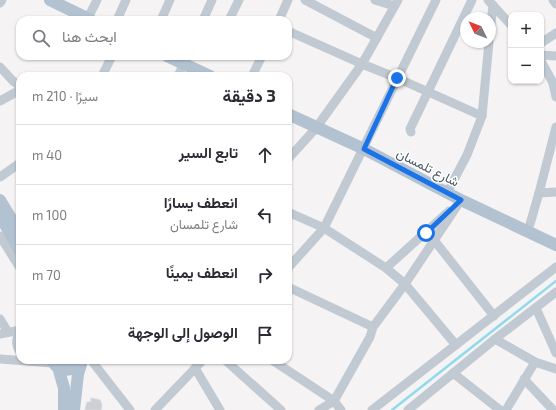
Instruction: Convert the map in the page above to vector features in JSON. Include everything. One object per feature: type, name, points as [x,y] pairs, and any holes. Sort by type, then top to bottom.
[{"type":"main road","points":[[55,1],[83,16]]},
{"type":"main road","points":[[185,60],[204,72]]},
{"type":"main road","name":"شارع تلمسان","points":[[292,116],[364,149],[447,193],[556,245]]},
{"type":"main road","points":[[0,200],[16,226]]},
{"type":"main road","points":[[0,216],[16,244]]},
{"type":"main road","points":[[54,364],[64,388],[64,410]]},
{"type":"main road","points":[[56,364],[68,370],[74,369],[80,364]]},
{"type":"main road","points":[[74,410],[78,374],[83,364]]},
{"type":"street","points":[[90,16],[96,0]]},
{"type":"street","points":[[119,16],[126,0]]},
{"type":"street","points":[[163,16],[170,0]]},
{"type":"street","points":[[205,16],[212,0]]},
{"type":"street","points":[[231,16],[240,0]]},
{"type":"street","points":[[281,16],[288,0]]},
{"type":"street","points":[[305,0],[377,38]]},
{"type":"street","points":[[292,155],[316,128],[362,64],[396,3],[375,0]]},
{"type":"street","points":[[292,264],[324,228],[436,0]]},
{"type":"street","points":[[411,132],[410,129],[427,92],[472,0]]},
{"type":"street","points":[[553,0],[556,4]]},
{"type":"street","points":[[491,3],[508,22]]},
{"type":"street","points":[[292,33],[482,116]]},
{"type":"street","points":[[544,41],[556,33]]},
{"type":"street","points":[[447,193],[470,149],[482,116],[488,48]]},
{"type":"street","points":[[544,55],[556,56]]},
{"type":"street","points":[[104,72],[110,60]]},
{"type":"street","points":[[180,72],[185,60]]},
{"type":"street","points":[[254,72],[260,60]]},
{"type":"street","points":[[544,66],[552,83],[556,97]]},
{"type":"street","points":[[0,67],[16,83]]},
{"type":"street","points":[[0,101],[16,92]]},
{"type":"street","points":[[528,231],[556,128]]},
{"type":"street","points":[[0,177],[16,166]]},
{"type":"street","points":[[539,193],[556,192]]},
{"type":"street","points":[[386,268],[461,200]]},
{"type":"street","points":[[319,410],[334,401],[370,337],[373,327],[405,284],[461,200]]},
{"type":"street","points":[[292,214],[324,228],[386,268],[405,284],[456,345]]},
{"type":"street","points":[[426,233],[434,240],[494,316]]},
{"type":"street","points":[[0,236],[16,262]]},
{"type":"street","points":[[372,410],[556,267]]},
{"type":"street","points":[[292,288],[373,327]]},
{"type":"street","points":[[410,409],[495,339],[556,292]]},
{"type":"street","points":[[536,308],[556,353]]},
{"type":"street","points":[[0,319],[4,333],[16,331]]},
{"type":"street","points":[[495,339],[535,362],[556,369]]},
{"type":"street","points":[[0,359],[16,360]]},
{"type":"street","points":[[506,410],[535,362]]},
{"type":"street","points":[[89,364],[130,410]]},
{"type":"street","points":[[155,410],[199,364]]},
{"type":"street","points":[[229,364],[281,410]]},
{"type":"street","points":[[278,364],[334,401],[341,410]]},
{"type":"street","points":[[195,368],[220,410]]},
{"type":"street","points":[[453,373],[500,410]]},
{"type":"street","points":[[524,379],[553,410]]},
{"type":"building","points":[[91,398],[100,400],[102,405],[101,410],[85,410],[87,402],[91,402]]},
{"type":"waterway","points":[[392,410],[556,281]]},
{"type":"route","points":[[397,78],[364,149],[461,200],[426,233]]}]
